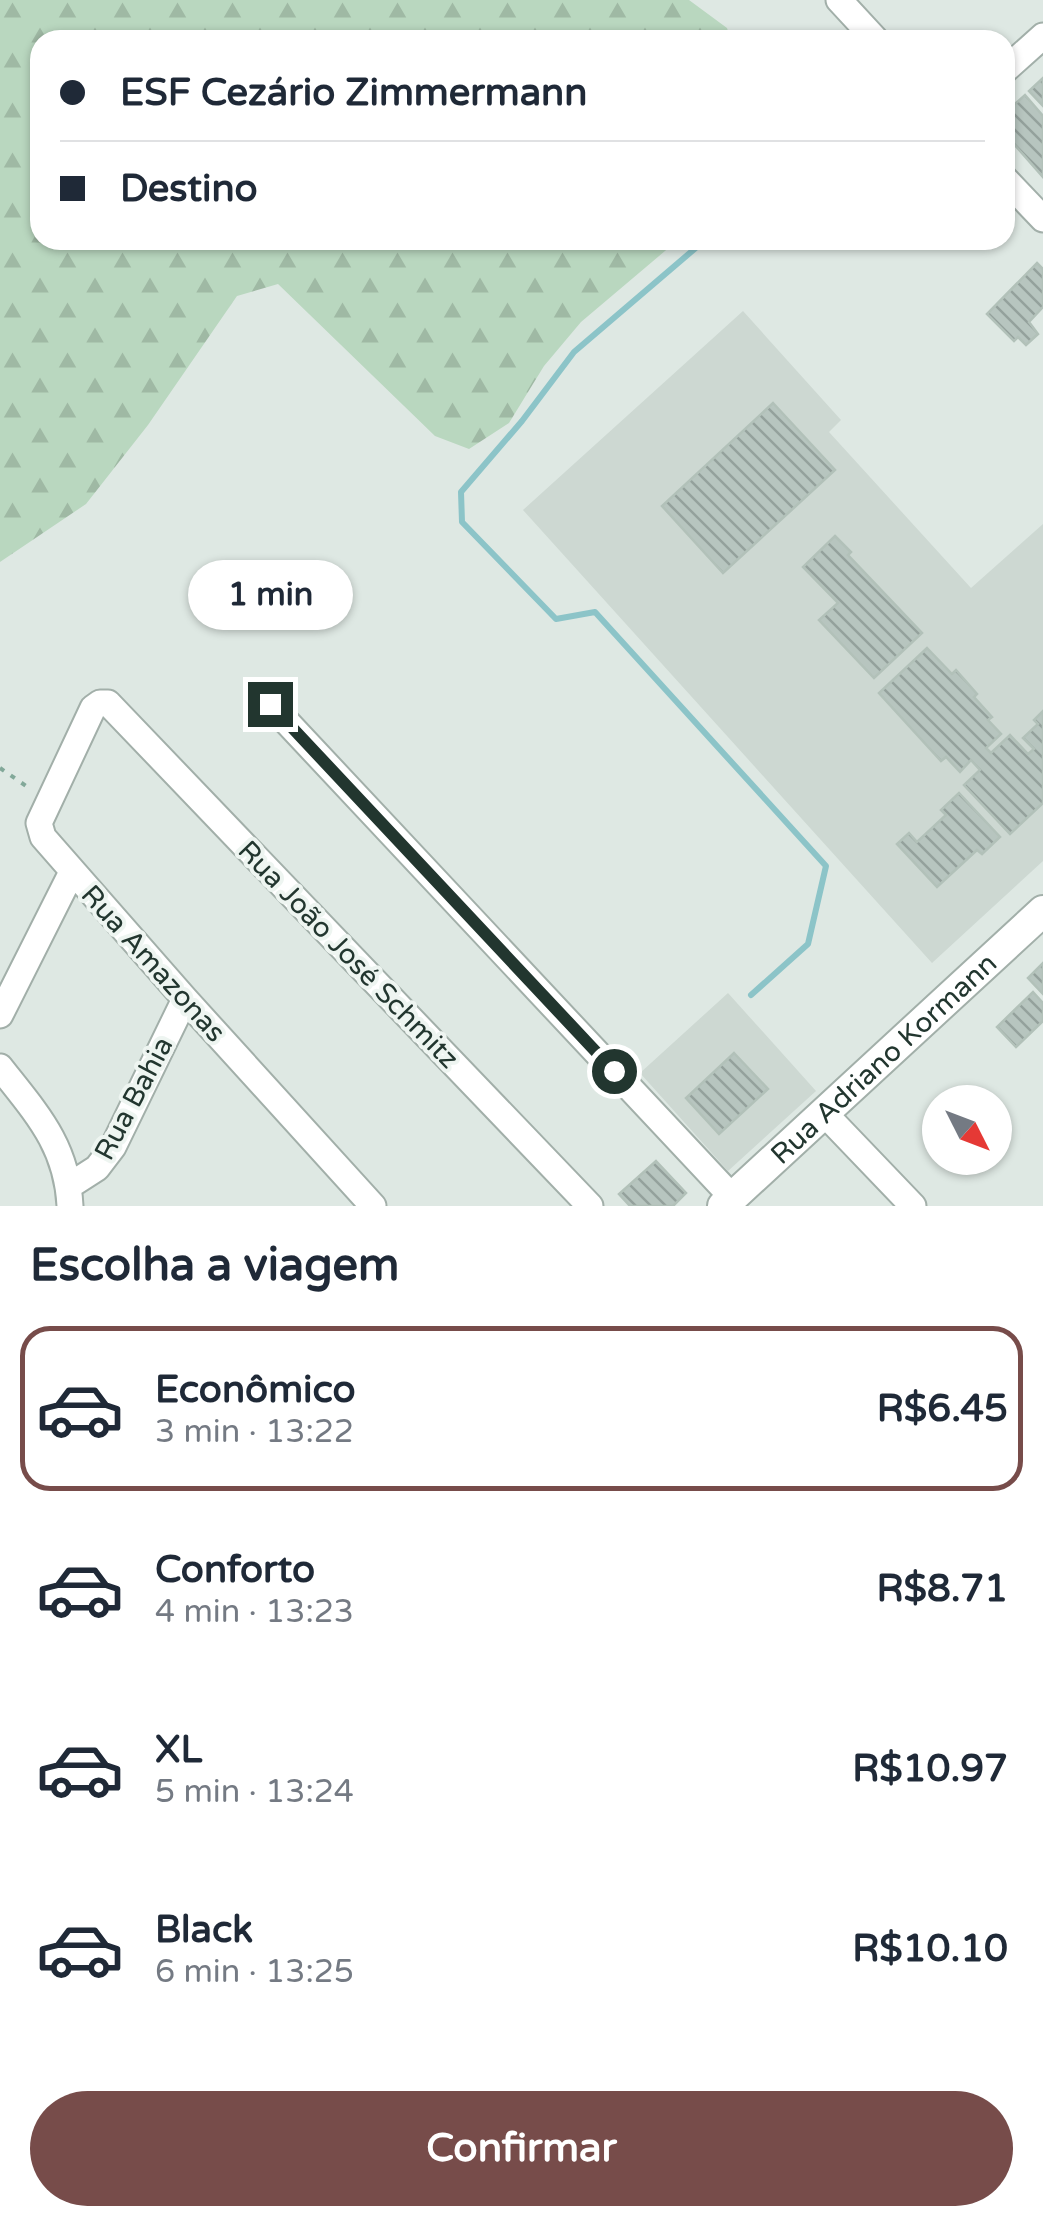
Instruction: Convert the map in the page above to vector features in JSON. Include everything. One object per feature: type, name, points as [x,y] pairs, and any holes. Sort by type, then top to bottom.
[{"type":"street","points":[[839,0],[867,30]]},
{"type":"street","points":[[1015,61],[1043,36]]},
{"type":"street","points":[[1015,190],[1043,219]]},
{"type":"street","name":"Rua Amazonas","points":[[108,703],[100,702],[93,708],[39,823],[43,837],[372,1206]]},
{"type":"street","name":"Rua João José Schmitz","points":[[108,703],[590,1206]]},
{"type":"street","points":[[270,704],[727,1202]]},
{"type":"street","points":[[0,1015],[72,872]]},
{"type":"street","name":"Rua Adriano Kormann","points":[[727,1202],[1043,910]]},
{"type":"street","name":"Rua Bahia","points":[[70,1196],[113,1147],[185,999]]},
{"type":"street","points":[[0,1067],[54,1139],[70,1196]]},
{"type":"street","points":[[824,1112],[913,1206]]},
{"type":"path","points":[[0,768],[50,802]]},
{"type":"shaded area","points":[[743,311],[841,420],[829,432],[971,588],[1043,524],[1043,861],[932,963],[523,510]]},
{"type":"shaded area","points":[[728,993],[816,1091],[728,1171],[640,1073]]},
{"type":"green space","points":[[0,0],[689,0],[727,28],[30,30],[30,250],[666,250],[581,322],[544,366],[509,423],[469,449],[435,436],[278,284],[237,296],[148,425],[86,504],[0,562]]},
{"type":"building","points":[[1043,78],[1043,106],[1029,91]]},
{"type":"building","points":[[1025,95],[1043,116],[1043,177],[1015,145],[1015,104]]},
{"type":"building","points":[[1037,263],[1043,269],[1043,307],[1029,322],[1038,334],[1026,345],[1018,337],[1014,341],[987,314]]},
{"type":"building","points":[[773,403],[835,470],[723,573],[662,506]]},
{"type":"building","points":[[835,536],[851,552],[848,555],[922,633],[874,678],[819,620],[838,603],[803,567]]},
{"type":"building","points":[[927,648],[952,674],[956,670],[992,717],[988,720],[1001,734],[986,748],[991,753],[1010,735],[1028,754],[1034,749],[1023,738],[1038,724],[1034,720],[1043,711],[1043,803],[1010,834],[964,785],[980,770],[971,760],[960,772],[946,757],[941,761],[879,693]]},
{"type":"building","points":[[959,793],[1000,837],[982,854],[977,850],[937,887],[897,844],[909,833],[917,842],[946,815],[941,810]]},
{"type":"building","points":[[1043,963],[1043,994],[1028,978]]},
{"type":"building","points":[[1033,992],[1043,1003],[1043,1021],[1016,1047],[997,1027]]},
{"type":"building","points":[[734,1053],[768,1089],[719,1134],[686,1098]]},
{"type":"building","points":[[656,1161],[686,1193],[673,1206],[630,1206],[619,1194]]},
{"type":"waterway","points":[[693,250],[574,352],[461,492],[462,522],[556,619],[595,612],[826,866],[808,944],[751,995]]},
{"type":"route","points":[[270,704],[614,1071]]}]
